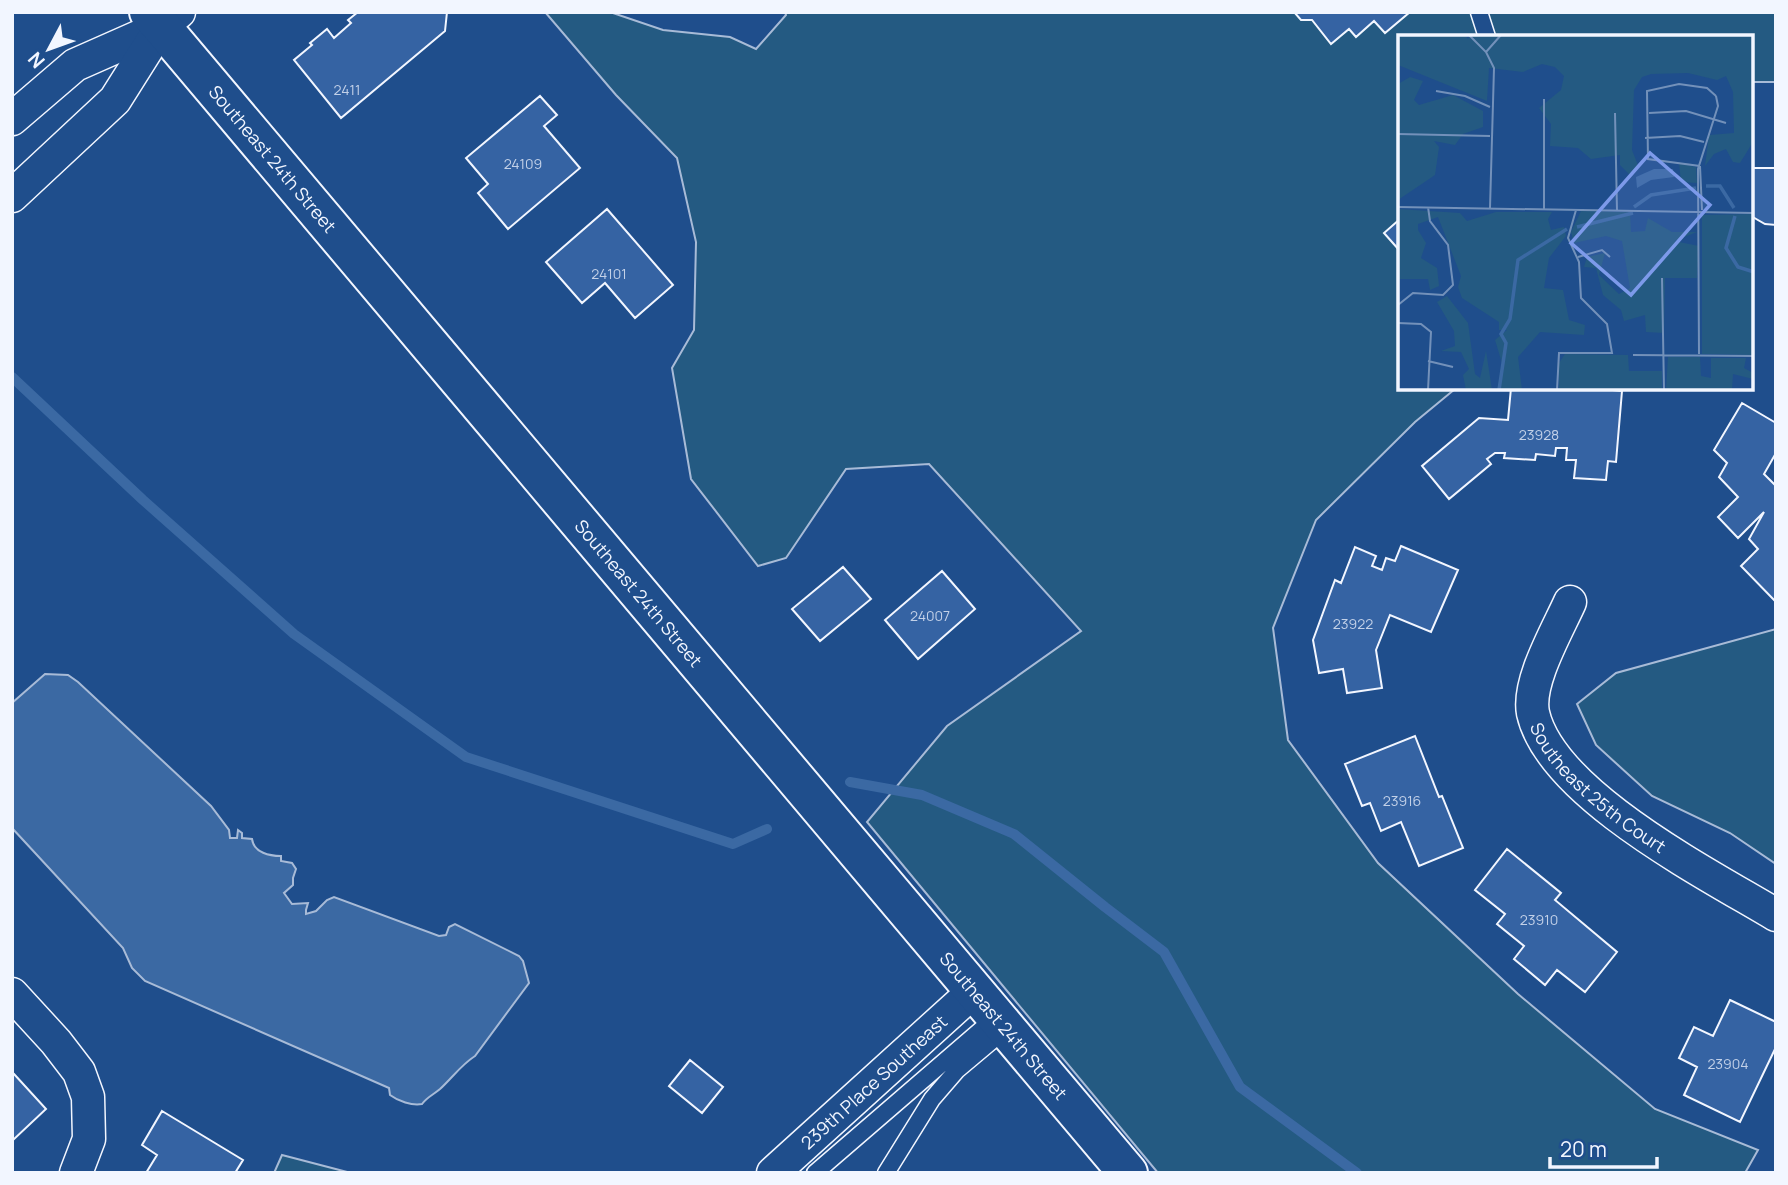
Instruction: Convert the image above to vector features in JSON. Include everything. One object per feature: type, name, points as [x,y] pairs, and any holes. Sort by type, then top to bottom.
[{"type":"street","points":[[12,119],[75,65],[163,17]]},
{"type":"street","points":[[12,196],[115,100],[163,17]]},
{"type":"street","name":"Southeast 24th Street","points":[[163,17],[1128,1173]]},
{"type":"street","name":"Southeast 25th Court","points":[[1570,602],[1538,672],[1533,696],[1533,713],[1546,743],[1564,769],[1597,799],[1646,836],[1776,915]]},
{"type":"street","points":[[12,994],[56,1042],[79,1072],[88,1097],[89,1139],[76,1173]]},
{"type":"street","name":"239th Place Southeast","points":[[772,1173],[993,1011]]},
{"type":"lane","points":[[1479,12],[1486,35]]},
{"type":"lane","points":[[815,1173],[993,1011]]},
{"type":"lane","points":[[886,1173],[932,1100],[957,1070],[993,1011]]},
{"type":"shaded area","points":[[545,12],[610,12],[663,30],[730,37],[756,49],[786,15],[785,12],[1776,12],[1776,82],[1753,82],[1753,35],[1398,35],[1398,390],[1454,390],[1415,422],[1316,520],[1273,628],[1288,740],[1378,863],[1518,994],[1655,1109],[1758,1150],[1745,1173],[1158,1173],[867,822],[947,726],[1081,631],[929,464],[846,469],[786,558],[758,566],[691,479],[672,368],[694,330],[696,242],[677,158],[616,95]]},
{"type":"shaded area","points":[[1776,629],[1776,864],[1730,833],[1652,796],[1596,745],[1577,704],[1616,673]]},
{"type":"shaded area","points":[[45,674],[68,675],[78,682],[211,806],[229,830],[230,838],[237,838],[238,830],[242,833],[242,838],[252,839],[259,851],[281,856],[281,861],[292,863],[296,869],[293,885],[284,893],[292,904],[308,903],[306,914],[316,911],[334,897],[439,936],[446,935],[449,927],[455,924],[519,956],[529,983],[475,1056],[422,1104],[410,1104],[390,1095],[389,1088],[145,981],[132,968],[123,948],[12,828],[12,703]]},
{"type":"shaded area","points":[[282,1155],[351,1173],[274,1173]]},
{"type":"building","points":[[358,12],[447,12],[445,31],[341,118],[294,60],[327,29],[334,38],[351,23],[348,20]]},
{"type":"building","points":[[1294,12],[1410,12],[1385,33],[1374,21],[1356,37],[1349,29],[1331,44],[1312,20],[1301,20]]},
{"type":"building","points":[[540,96],[557,115],[544,126],[580,168],[508,229],[478,193],[488,184],[466,158]]},
{"type":"building","points":[[1753,168],[1776,168],[1776,225],[1765,224],[1753,217]]},
{"type":"building","points":[[607,209],[673,285],[635,318],[605,283],[582,303],[546,262]]},
{"type":"building","points":[[1398,221],[1398,249],[1384,233]]},
{"type":"building","points":[[1511,390],[1622,391],[1616,462],[1608,461],[1606,480],[1574,478],[1576,460],[1566,460],[1567,448],[1556,448],[1555,456],[1536,454],[1535,460],[1504,458],[1505,453],[1495,453],[1487,459],[1491,464],[1449,499],[1422,466],[1479,418],[1508,420]]},
{"type":"building","points":[[1742,403],[1776,423],[1776,453],[1764,474],[1776,486],[1776,602],[1741,566],[1758,549],[1749,539],[1764,512],[1738,538],[1718,517],[1738,497],[1719,477],[1727,463],[1714,450]]},
{"type":"building","points":[[1401,546],[1458,570],[1431,632],[1390,615],[1376,650],[1382,688],[1347,693],[1343,669],[1319,673],[1313,640],[1335,580],[1341,583],[1355,547],[1376,556],[1372,566],[1382,570],[1386,558],[1395,561]]},
{"type":"building","points":[[843,567],[871,599],[820,641],[792,609]]},
{"type":"building","points":[[942,571],[975,609],[918,659],[885,620]]},
{"type":"building","points":[[1415,736],[1463,848],[1419,866],[1401,822],[1381,831],[1370,803],[1362,806],[1345,764]]},
{"type":"building","points":[[1507,849],[1561,893],[1555,900],[1617,952],[1585,992],[1557,970],[1545,985],[1514,959],[1524,946],[1497,924],[1505,914],[1475,890]]},
{"type":"building","points":[[1730,1000],[1776,1022],[1776,1047],[1740,1122],[1684,1095],[1697,1067],[1679,1058],[1694,1027],[1713,1036]]},
{"type":"building","points":[[690,1060],[723,1087],[702,1113],[669,1086]]},
{"type":"building","points":[[14,1074],[46,1109],[12,1141],[12,1075]]},
{"type":"building","points":[[162,1111],[243,1160],[235,1173],[146,1173],[157,1155],[142,1145]]},
{"type":"waterway","points":[[12,377],[143,500],[294,634],[466,757],[733,844],[767,829]]},
{"type":"waterway","points":[[850,782],[922,795],[1014,834],[1164,952],[1240,1087],[1357,1173]]}]
